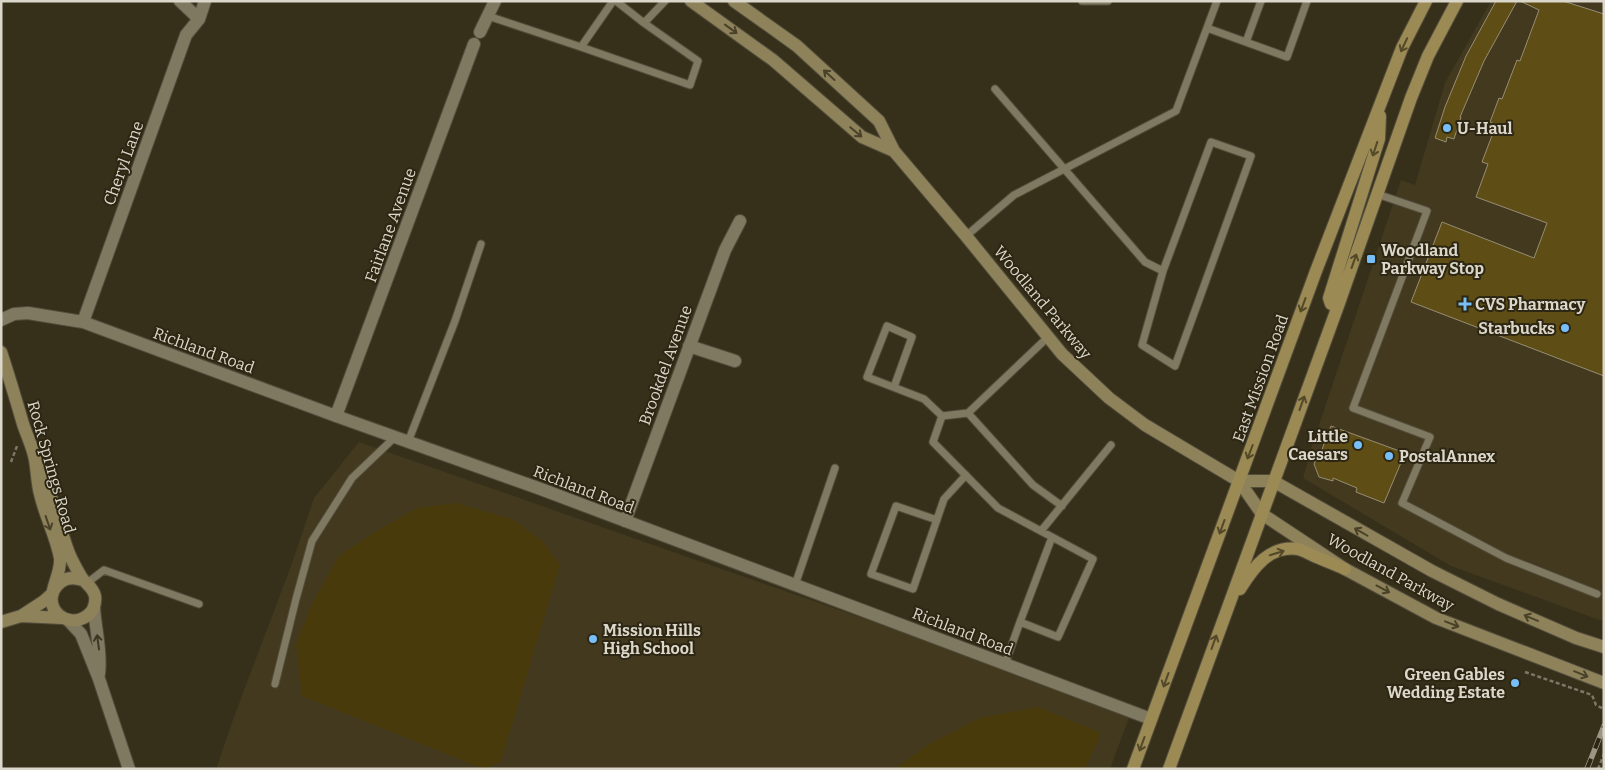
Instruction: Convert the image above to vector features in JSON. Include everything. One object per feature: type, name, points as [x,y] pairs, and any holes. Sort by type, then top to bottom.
[{"type":"main road","name":"Woodland Parkway","points":[[691,1],[773,60],[862,137],[894,151]]},
{"type":"main road","name":"Woodland Parkway","points":[[734,1],[797,46],[879,121],[894,151],[1062,354],[1109,398],[1145,425],[1239,482],[1262,514],[1345,568],[1436,618],[1604,683]]},
{"type":"main road","name":"East Mission Road","points":[[1133,769],[1316,271],[1402,48],[1426,1]]},
{"type":"main road","points":[[1168,769],[1338,306],[1411,98],[1428,56],[1457,1]]},
{"type":"main road","points":[[1338,306],[1332,304],[1329,298],[1378,139],[1381,101]]},
{"type":"main road","name":"Rock Springs Road","points":[[1,352],[35,458],[39,492],[48,524],[58,547],[60,562],[52,600],[56,613],[65,619]]},
{"type":"main road","points":[[21,616],[75,621],[88,615],[94,606],[92,588],[85,581],[71,557],[35,458]]},
{"type":"main road","name":"Woodland Parkway","points":[[1273,481],[1423,567],[1498,604],[1576,638],[1604,647]]},
{"type":"main road","points":[[1239,482],[1273,481]]},
{"type":"main road","points":[[1224,615],[1251,571],[1261,560],[1273,553],[1298,550],[1345,568]]},
{"type":"main road","points":[[1,622],[21,616],[44,601],[65,579],[75,578],[85,581]]},
{"type":"street","points":[[180,1],[198,19]]},
{"type":"street","name":"Cheryl Lane","points":[[83,322],[186,35],[198,19],[205,1]]},
{"type":"street","points":[[480,32],[495,1]]},
{"type":"street","name":"Fairlane Avenue","points":[[336,416],[474,44]]},
{"type":"street","name":"Brookdel Avenue","points":[[624,521],[725,250],[740,222]]},
{"type":"street","name":"Richland Road","points":[[1,320],[14,314],[28,313],[83,322],[336,416],[538,488],[1151,719]]},
{"type":"street","points":[[690,346],[735,361]]},
{"type":"street","name":"Rock Springs Road","points":[[94,606],[94,623],[101,664],[99,679]]},
{"type":"street","name":"Rock Springs Road","points":[[65,619],[81,634],[99,679],[129,769]]},
{"type":"lane","points":[[488,16],[581,48],[690,85],[698,62],[615,1],[581,48]]},
{"type":"lane","points":[[644,23],[665,1]]},
{"type":"lane","points":[[1082,1],[1108,1]]},
{"type":"lane","points":[[966,236],[1014,195],[1176,111],[1216,1]]},
{"type":"lane","points":[[1246,42],[1261,1]]},
{"type":"lane","points":[[1206,28],[1288,58],[1307,1]]},
{"type":"lane","points":[[995,89],[1145,262],[1162,271]]},
{"type":"lane","points":[[1211,142],[1251,156],[1175,366],[1142,345],[1162,271],[1211,142]]},
{"type":"lane","points":[[1377,194],[1427,211],[1353,408],[1430,437],[1402,503],[1506,558],[1597,594]]},
{"type":"lane","points":[[408,442],[455,321],[481,244]]},
{"type":"lane","points":[[894,387],[912,337],[887,326],[868,376],[894,387],[924,399],[942,416],[968,413],[1048,337]]},
{"type":"lane","points":[[968,413],[1033,485],[1062,506]]},
{"type":"lane","points":[[942,416],[933,442],[998,508],[1093,559],[1058,637],[1020,622]]},
{"type":"lane","points":[[274,684],[312,541],[352,478],[394,437]]},
{"type":"lane","points":[[1041,531],[1111,445]]},
{"type":"lane","points":[[795,585],[835,468]]},
{"type":"lane","points":[[937,520],[896,506],[870,574],[913,589],[937,520],[944,499],[966,475]]},
{"type":"lane","points":[[1005,664],[1052,537]]},
{"type":"lane","points":[[85,581],[104,570],[199,604]]},
{"type":"path","points":[[1525,672],[1592,695],[1596,705],[1604,709]]},
{"type":"path","points":[[1598,769],[1604,754]]},
{"type":"shaded area","points":[[1491,1],[1604,1],[1604,617],[1602,621],[1451,566],[1303,478],[1401,180],[1415,185],[1445,83]]},
{"type":"shaded area","name":"Mission Hills High School","points":[[359,442],[1131,712],[1110,769],[216,769],[314,498]]},
{"type":"shaded area","points":[[456,503],[512,519],[542,541],[560,564],[501,761],[484,769],[302,696],[296,645],[311,606],[338,557],[373,533],[417,508]]},
{"type":"shaded area","points":[[1038,707],[1101,733],[1085,769],[897,769],[898,766],[929,744],[980,718]]},
{"type":"building","points":[[1496,1],[1517,1],[1484,61],[1460,117],[1454,139],[1447,137],[1446,142],[1435,138],[1445,107],[1466,56]]},
{"type":"building","points":[[1520,1],[1563,1],[1604,14],[1604,376],[1411,302],[1442,222],[1534,258],[1547,223],[1476,197],[1488,164],[1482,162],[1496,125],[1490,122],[1499,98],[1502,99],[1517,60],[1520,61],[1539,10]]},
{"type":"building","points":[[1331,426],[1405,453],[1384,503],[1356,492],[1357,488],[1333,478],[1333,481],[1319,477],[1314,464]]},
{"type":"railway","points":[[1587,769],[1604,726]]},
{"type":"place","name":"U-Haul","points":[[1447,128]]},
{"type":"place","name":"Woodland Parkway Stop","points":[[1371,259]]},
{"type":"place","name":"CVS Pharmacy","points":[[1465,304]]},
{"type":"place","name":"Starbucks","points":[[1565,328]]},
{"type":"place","name":"Little Caesars","points":[[1358,445]]},
{"type":"place","name":"PostalAnnex","points":[[1389,456]]},
{"type":"place","name":"Mission Hills High School","points":[[593,639]]},
{"type":"place","name":"Green Gables Wedding Estate","points":[[1515,683]]}]
